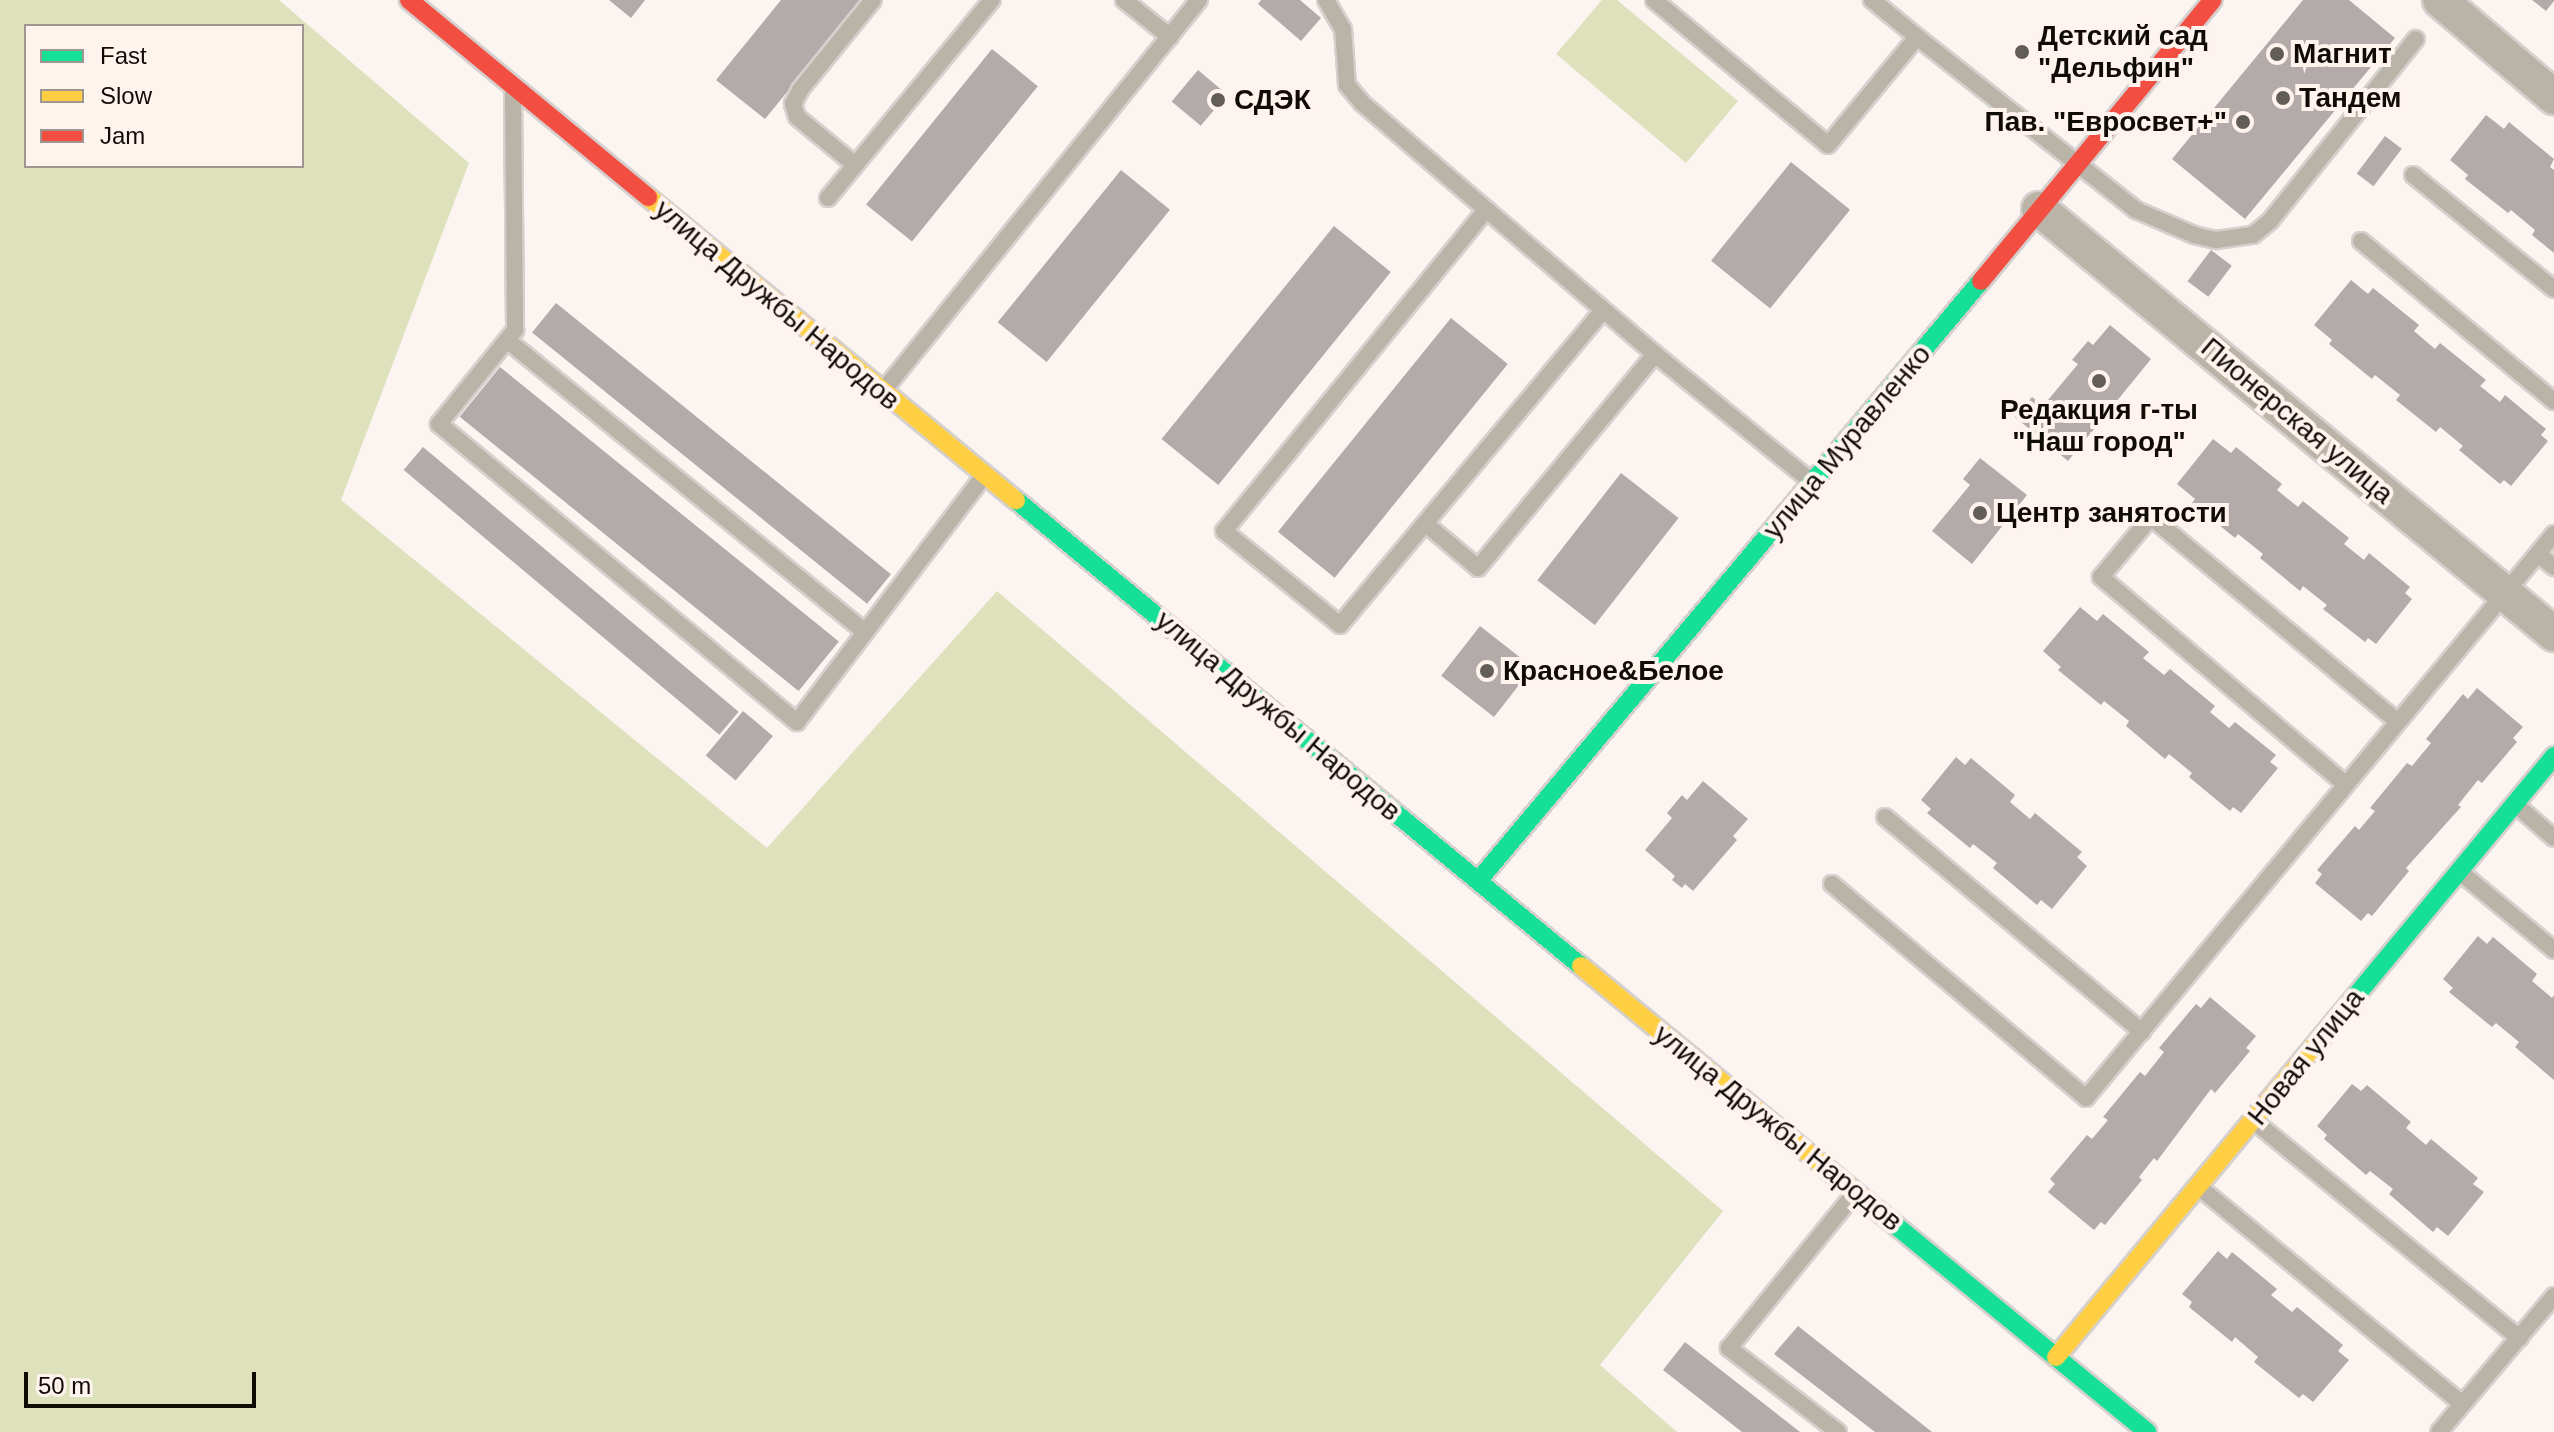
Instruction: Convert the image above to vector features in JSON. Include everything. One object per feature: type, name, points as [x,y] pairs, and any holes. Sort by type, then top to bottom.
[{"type":"street","name":"улица Дружбы Народов","points":[[409,0],[2147,1432]]},
{"type":"street","name":"улица Муравленко","points":[[1478,881],[1814,484],[2213,0]]},
{"type":"street","points":[[2440,0],[2554,97]]},
{"type":"street","name":"Пионерская улица","points":[[2039,209],[2554,634]]},
{"type":"street","name":"Новая улица","points":[[2056,1357],[2554,756]]},
{"type":"lane","points":[[855,165],[797,117],[793,104],[800,90],[873,0]]},
{"type":"lane","points":[[828,198],[992,0]]},
{"type":"lane","points":[[1124,0],[1170,37]]},
{"type":"lane","points":[[882,392],[1199,0]]},
{"type":"lane","points":[[1326,0],[1343,29],[1347,85],[1354,94],[1603,310],[1814,484]]},
{"type":"lane","points":[[1654,0],[1828,145],[1917,37]]},
{"type":"lane","points":[[1872,0],[2136,210],[2194,235],[2216,240],[2253,235],[2270,221],[2416,39]]},
{"type":"lane","points":[[513,86],[515,330],[439,424],[797,722],[985,475]]},
{"type":"lane","points":[[2413,175],[2554,289]]},
{"type":"lane","points":[[1486,210],[1224,531],[1340,625],[1603,310]]},
{"type":"lane","points":[[2361,241],[2554,401]]},
{"type":"lane","points":[[507,340],[865,632]]},
{"type":"lane","points":[[1426,524],[1478,568],[1655,354]]},
{"type":"lane","points":[[2345,784],[2101,577],[2151,517],[2397,721]]},
{"type":"lane","points":[[1832,884],[2086,1098],[2554,534]]},
{"type":"lane","points":[[2538,554],[2554,567]]},
{"type":"lane","points":[[2514,803],[2554,838]]},
{"type":"lane","points":[[1885,817],[2142,1032]]},
{"type":"lane","points":[[2459,871],[2554,950]]},
{"type":"lane","points":[[2254,1121],[2519,1338]]},
{"type":"lane","points":[[2199,1187],[2462,1404]]},
{"type":"lane","points":[[1838,1432],[1729,1348],[1856,1192]]},
{"type":"lane","points":[[2439,1432],[2554,1296]]},
{"type":"green space","points":[[0,0],[279,0],[469,163],[341,500],[767,848],[997,591],[1723,1211],[1600,1365],[1677,1432],[0,1432]]},
{"type":"green space","points":[[1602,0],[1617,0],[1738,101],[1686,163],[1556,54]]},
{"type":"building","points":[[609,0],[645,0],[631,18]]},
{"type":"building","points":[[781,0],[862,0],[765,119],[716,80]]},
{"type":"building","points":[[1261,0],[1300,0],[1321,18],[1301,41],[1258,4]]},
{"type":"building","name":"Тандем","points":[[2303,0],[2349,0],[2395,38],[2245,219],[2172,159]]},
{"type":"building","points":[[2532,0],[2554,0],[2554,1],[2546,11]]},
{"type":"building","points":[[992,49],[1038,86],[912,242],[866,204]]},
{"type":"building","points":[[1198,70],[1227,94],[1201,126],[1172,101]]},
{"type":"building","points":[[2486,115],[2504,129],[2509,122],[2554,159],[2550,167],[2554,170],[2554,253],[2532,235],[2535,230],[2465,179],[2468,175],[2450,160]]},
{"type":"building","points":[[2385,136],[2402,149],[2373,186],[2357,174]]},
{"type":"building","points":[[1791,162],[1850,210],[1770,309],[1711,261]]},
{"type":"building","points":[[1121,170],[1170,210],[1047,362],[998,322]]},
{"type":"building","points":[[1334,226],[1391,272],[1218,485],[1162,439]]},
{"type":"building","points":[[2211,250],[2232,266],[2208,297],[2188,281]]},
{"type":"building","points":[[2351,280],[2368,294],[2373,288],[2419,325],[2414,331],[2435,349],[2440,343],[2486,380],[2480,386],[2500,402],[2505,395],[2546,429],[2541,435],[2548,441],[2511,486],[2504,480],[2500,484],[2459,450],[2463,446],[2440,427],[2436,432],[2396,400],[2400,395],[2375,375],[2372,379],[2329,344],[2332,340],[2314,325]]},
{"type":"building","points":[[556,303],[891,574],[867,604],[532,333]]},
{"type":"building","points":[[1451,318],[1508,364],[1335,578],[1278,532]]},
{"type":"building","name":"Редакция г-ты \"Наш город\"","points":[[2110,325],[2151,359],[2068,461],[2015,417],[2032,397],[2043,406],[2078,364],[2072,360],[2088,341],[2093,345]]},
{"type":"building","points":[[500,367],[839,641],[799,691],[460,417]]},
{"type":"building","points":[[2213,439],[2231,453],[2236,447],[2282,484],[2277,490],[2298,507],[2303,501],[2349,538],[2344,544],[2364,560],[2369,553],[2410,587],[2405,593],[2412,599],[2376,644],[2368,638],[2365,642],[2323,609],[2327,605],[2303,586],[2300,591],[2260,558],[2263,554],[2238,534],[2235,538],[2192,503],[2195,499],[2177,484]]},
{"type":"building","points":[[423,447],[739,712],[719,735],[404,470]]},
{"type":"building","name":"Центр занятости","points":[[1980,458],[2027,495],[1972,564],[1932,531],[1970,485],[1963,479]]},
{"type":"building","points":[[1621,473],[1679,518],[1595,625],[1537,580]]},
{"type":"building","points":[[2080,607],[2097,621],[2103,614],[2149,652],[2143,658],[2164,675],[2170,669],[2215,706],[2210,712],[2229,728],[2235,722],[2276,755],[2270,762],[2278,768],[2241,813],[2233,807],[2230,811],[2189,777],[2192,773],[2169,754],[2165,759],[2126,726],[2129,721],[2104,701],[2101,705],[2058,670],[2061,667],[2043,651]]},
{"type":"building","name":"Красное&Белое","points":[[1480,626],[1533,667],[1494,717],[1441,676]]},
{"type":"building","points":[[2477,688],[2523,727],[2513,738],[2517,742],[2482,783],[2478,780],[2458,805],[2461,807],[2406,868],[2409,871],[2372,916],[2368,913],[2361,921],[2315,883],[2322,874],[2317,870],[2355,826],[2359,830],[2375,811],[2370,808],[2407,763],[2412,766],[2431,743],[2426,739],[2463,694],[2468,699]]},
{"type":"building","points":[[743,711],[773,736],[736,780],[706,755]]},
{"type":"building","points":[[1956,757],[1965,765],[1971,758],[2015,795],[2010,802],[2030,819],[2035,813],[2082,852],[2077,857],[2087,866],[2052,909],[2041,900],[2037,905],[1993,868],[1997,863],[1973,844],[1970,848],[1927,813],[1931,809],[1921,800]]},
{"type":"building","points":[[1703,781],[1748,819],[1733,836],[1737,840],[1693,891],[1685,884],[1682,888],[1672,880],[1675,876],[1645,850],[1672,818],[1667,813],[1682,795],[1687,800]]},
{"type":"building","points":[[2478,936],[2487,944],[2493,937],[2537,974],[2532,981],[2552,998],[2554,995],[2554,1080],[2515,1047],[2519,1042],[2496,1023],[2492,1027],[2449,992],[2453,988],[2443,979]]},
{"type":"building","points":[[2210,997],[2256,1036],[2246,1048],[2250,1051],[2215,1093],[2211,1089],[2157,1161],[2154,1158],[2139,1177],[2142,1180],[2105,1225],[2101,1222],[2094,1230],[2048,1192],[2055,1184],[2050,1179],[2087,1135],[2092,1139],[2108,1120],[2103,1117],[2140,1072],[2145,1076],[2164,1052],[2159,1048],[2196,1004],[2201,1008]]},
{"type":"building","points":[[2352,1084],[2361,1091],[2367,1085],[2411,1122],[2406,1128],[2426,1145],[2431,1139],[2478,1178],[2473,1184],[2484,1192],[2448,1236],[2437,1227],[2433,1232],[2389,1194],[2393,1189],[2370,1171],[2366,1175],[2324,1139],[2327,1135],[2317,1126]]},
{"type":"building","points":[[2218,1251],[2227,1259],[2232,1252],[2277,1289],[2271,1295],[2292,1312],[2297,1307],[2343,1345],[2338,1351],[2349,1360],[2313,1402],[2303,1394],[2299,1398],[2254,1362],[2258,1357],[2235,1337],[2232,1342],[2189,1307],[2192,1302],[2182,1294]]},
{"type":"building","points":[[1798,1326],[1932,1432],[1875,1432],[1774,1354]]},
{"type":"building","points":[[1685,1342],[1800,1432],[1742,1432],[1663,1370]]},
{"type":"traffic: fast","points":[[1478,881],[1981,281]]},
{"type":"traffic: fast","points":[[1016,500],[1581,966]]},
{"type":"traffic: fast","points":[[2335,1021],[2554,756]]},
{"type":"traffic: fast","points":[[1883,1215],[2147,1432]]},
{"type":"traffic: slow","points":[[648,197],[1016,500]]},
{"type":"traffic: slow","points":[[1581,966],[1883,1215]]},
{"type":"traffic: slow","points":[[2056,1357],[2335,1021]]},
{"type":"traffic: jam","points":[[409,0],[648,197]]},
{"type":"traffic: jam","points":[[1981,281],[2213,0]]},
{"type":"place","name":"Детский сад \"Дельфин\"","points":[[2022,52]]},
{"type":"place","name":"Магнит","points":[[2277,54]]},
{"type":"place","name":"Тандем","points":[[2283,98]]},
{"type":"place","name":"СДЭК","points":[[1218,100]]},
{"type":"place","name":"Пав. \"Евросвет+\"","points":[[2243,122]]},
{"type":"place","name":"Редакция г-ты \"Наш город\"","points":[[2099,381]]},
{"type":"place","name":"Центр занятости","points":[[1980,513]]},
{"type":"place","name":"Красное&Белое","points":[[1487,671]]}]
